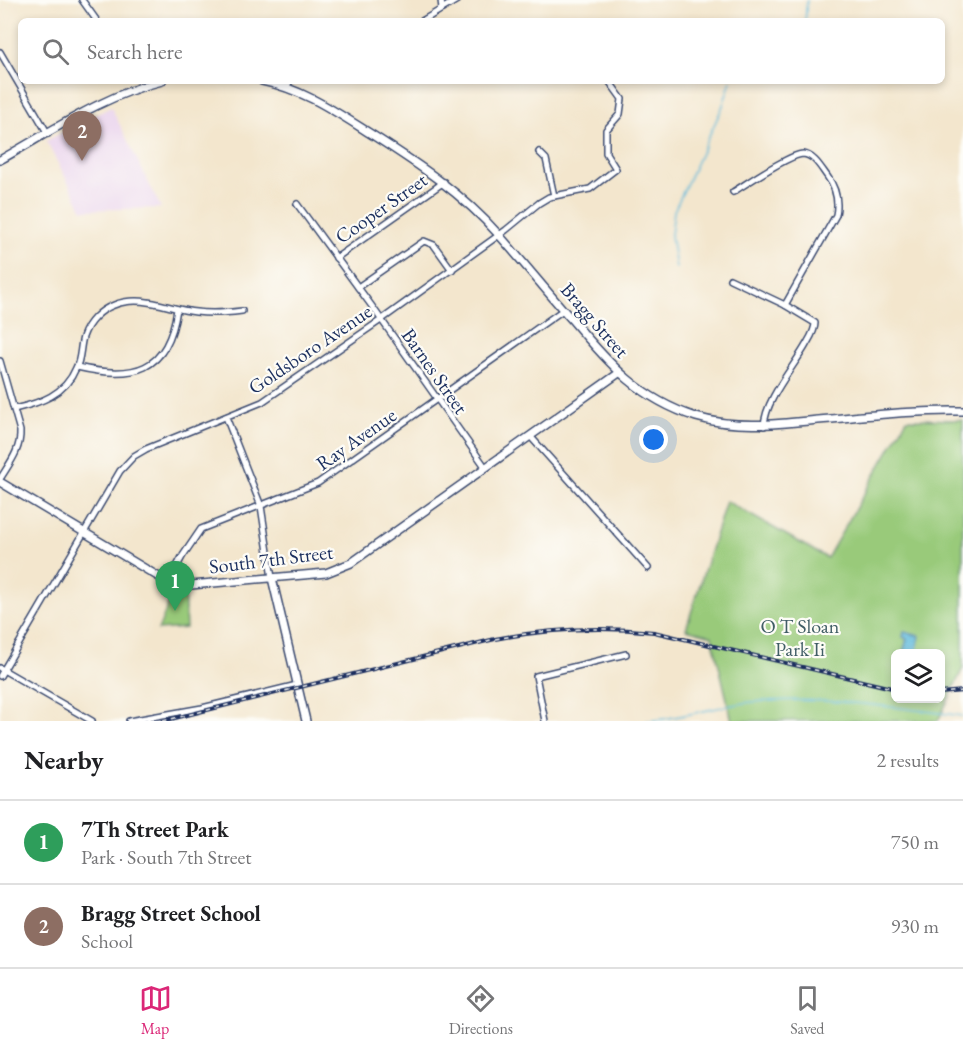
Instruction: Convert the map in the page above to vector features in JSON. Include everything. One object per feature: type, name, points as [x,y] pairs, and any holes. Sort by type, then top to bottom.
[{"type":"street","points":[[82,0],[95,18]]},
{"type":"street","points":[[441,0],[442,9]]},
{"type":"street","points":[[427,18],[457,0]]},
{"type":"street","points":[[0,52],[18,83]]},
{"type":"street","points":[[19,84],[48,134]]},
{"type":"street","points":[[0,160],[140,84]]},
{"type":"street","name":"Bragg Street","points":[[288,84],[326,105],[444,182],[479,213],[619,373],[647,395],[678,410],[711,421],[764,426],[913,411],[963,411]]},
{"type":"street","name":"Goldsboro Avenue","points":[[0,676],[2,669],[120,471],[134,456],[146,448],[275,395],[452,270],[539,203],[554,196],[590,189],[616,169],[606,153],[606,130],[620,114],[622,99],[611,84]]},
{"type":"street","points":[[539,152],[546,159],[554,196]]},
{"type":"street","points":[[733,192],[785,160],[802,154],[818,163],[831,181],[839,204],[836,215],[785,305]]},
{"type":"street","name":"Cooper Street","points":[[336,258],[444,182]]},
{"type":"street","name":"Barnes Street","points":[[297,204],[358,286],[486,468]]},
{"type":"street","points":[[358,286],[424,241],[434,245],[452,270]]},
{"type":"street","points":[[730,279],[785,305],[815,323],[814,329],[767,406],[764,426]]},
{"type":"street","points":[[14,409],[32,405],[55,395],[63,387],[77,367],[83,337],[93,320],[106,308],[128,301],[137,301],[212,313],[242,311]]},
{"type":"street","points":[[77,367],[116,374],[128,373],[148,364],[165,349],[171,339],[177,309]]},
{"type":"street","name":"Ray Avenue","points":[[169,581],[201,529],[318,483],[563,310]]},
{"type":"street","points":[[0,361],[20,431],[20,445],[0,481]]},
{"type":"street","name":"South 7th Street","points":[[0,481],[169,581],[191,585],[326,573],[344,567],[619,373]]},
{"type":"street","points":[[226,417],[261,506],[272,578],[306,721]]},
{"type":"street","points":[[530,436],[648,568]]},
{"type":"street","points":[[545,721],[536,676],[626,654]]},
{"type":"street","points":[[2,669],[92,721]]},
{"type":"street","points":[[129,721],[202,708],[297,685]]},
{"type":"shaded area","points":[[111,107],[161,208],[83,210],[46,141]]},
{"type":"green space","name":"O T Sloan Park Ii","points":[[907,419],[963,420],[963,668],[938,721],[732,721],[712,636],[686,629],[726,501],[827,558]]},
{"type":"green space","points":[[184,592],[186,628],[158,630],[173,593]]},
{"type":"water","points":[[904,632],[920,636],[917,649],[904,649],[907,639],[903,637]]},
{"type":"waterway","points":[[805,18],[807,0]]},
{"type":"waterway","points":[[676,268],[671,235],[674,211],[722,108],[730,84]]},
{"type":"waterway","points":[[647,721],[752,702],[805,700],[858,703],[963,716]]},
{"type":"railway","points":[[163,721],[495,639],[574,630],[614,629],[654,632],[891,688]]},
{"type":"railway","points":[[945,693],[963,691]]},
{"type":"place","name":"Bragg Street School","points":[[82,161]]},
{"type":"place","name":"7Th Street Park","points":[[175,611]]}]
